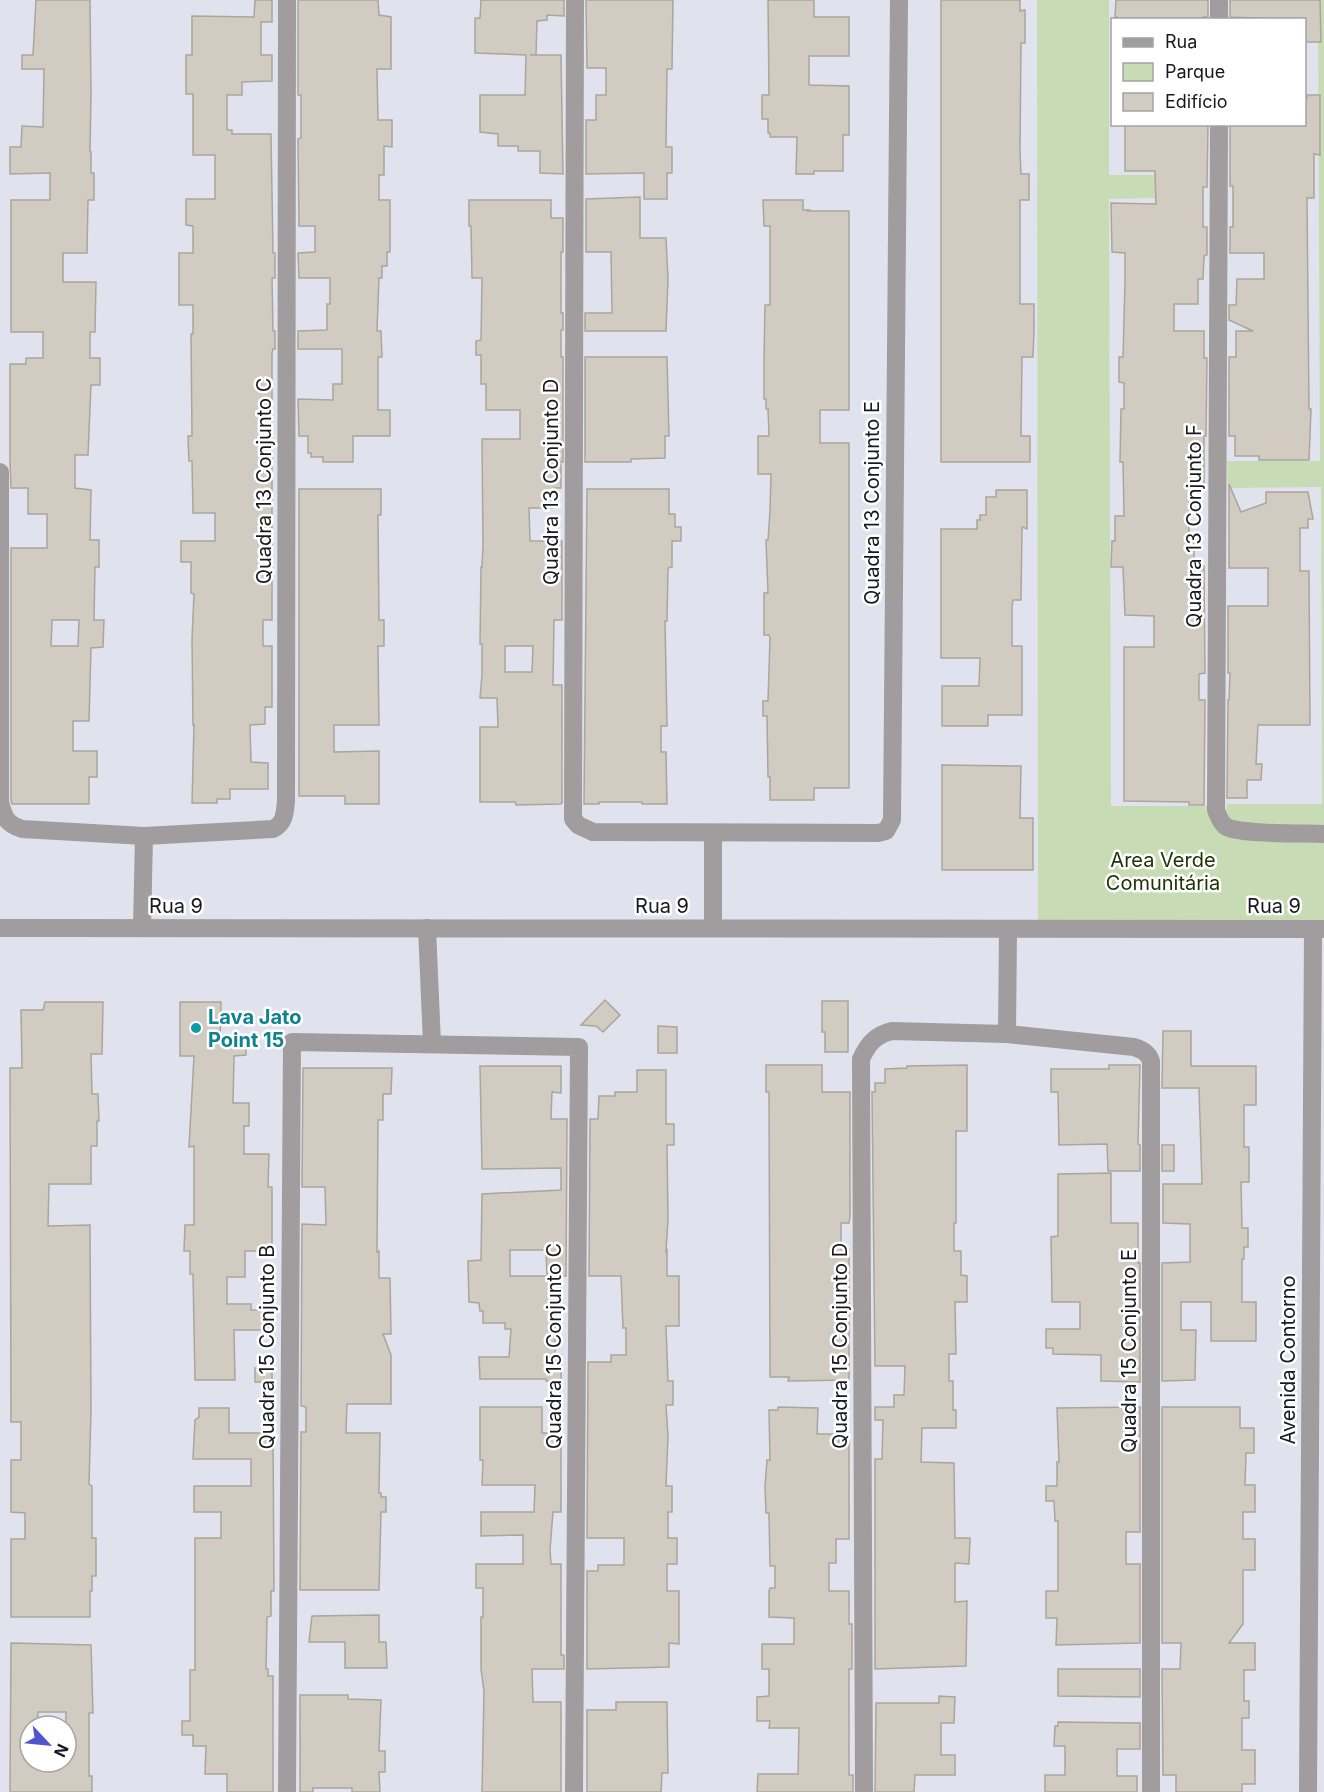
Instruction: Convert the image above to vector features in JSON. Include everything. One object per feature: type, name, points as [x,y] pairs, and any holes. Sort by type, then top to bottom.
[{"type":"street","name":"Quadra 13 Conjunto C","points":[[144,836],[273,829],[279,826],[284,814],[287,0]]},
{"type":"street","name":"Quadra 13 Conjunto D","points":[[575,0],[573,819],[578,825],[593,832],[713,834]]},
{"type":"street","name":"Quadra 13 Conjunto E","points":[[713,834],[878,833],[886,831],[892,820],[899,0]]},
{"type":"street","points":[[1219,0],[1219,18]]},
{"type":"street","name":"Quadra 13 Conjunto F","points":[[1219,126],[1216,810],[1225,826],[1231,828],[1247,831],[1324,834]]},
{"type":"street","points":[[0,472],[0,802],[3,814],[6,821],[22,830],[144,836],[142,928]]},
{"type":"street","points":[[713,834],[713,928]]},
{"type":"street","name":"Rua 9","points":[[0,928],[1319,929]]},
{"type":"street","points":[[428,928],[432,1044]]},
{"type":"street","points":[[1007,1034],[1008,929]]},
{"type":"street","name":"Avenida Contorno","points":[[1308,1792],[1319,929]]},
{"type":"street","name":"Quadra 15 Conjunto D","points":[[864,1792],[861,1059],[872,1041],[882,1034],[892,1032],[1007,1034]]},
{"type":"street","name":"Quadra 15 Conjunto E","points":[[1007,1034],[1134,1047],[1143,1050],[1151,1061],[1151,1792]]},
{"type":"street","name":"Quadra 15 Conjunto B","points":[[287,1792],[292,1042],[432,1044]]},
{"type":"street","name":"Quadra 15 Conjunto C","points":[[432,1044],[579,1047],[574,1792]]},
{"type":"green space","name":"Area Verde Comunitária","points":[[1037,0],[1109,0],[1109,175],[1204,175],[1203,197],[1109,199],[1111,806],[1216,806],[1225,825],[1227,804],[1322,804],[1321,487],[1228,488],[1227,461],[1320,461],[1318,0],[1324,0],[1324,929],[1038,929]]},
{"type":"building","points":[[36,0],[90,0],[90,152],[91,173],[94,173],[94,200],[88,200],[87,253],[63,253],[63,282],[96,282],[95,332],[90,332],[90,358],[100,358],[100,385],[91,385],[88,455],[75,455],[75,488],[91,490],[90,540],[99,540],[99,567],[95,567],[94,620],[104,620],[103,647],[91,648],[89,721],[73,721],[73,751],[97,751],[97,777],[89,777],[89,804],[12,804],[11,800],[11,548],[47,548],[47,514],[28,514],[28,488],[11,488],[10,462],[10,364],[26,364],[26,358],[43,358],[43,332],[11,332],[11,200],[50,200],[50,173],[10,174],[10,147],[21,147],[22,126],[43,127],[44,69],[22,69],[22,55],[33,55]],"holes":[[[52,620],[79,620],[78,646],[51,646]]]},
{"type":"building","points":[[255,0],[272,0],[272,22],[261,22],[261,55],[272,55],[272,81],[242,82],[242,95],[227,95],[227,130],[232,130],[232,134],[271,134],[273,253],[275,253],[275,278],[272,278],[275,349],[272,353],[272,620],[263,620],[263,646],[272,646],[272,707],[265,707],[265,724],[250,725],[251,762],[268,763],[268,789],[230,789],[230,799],[217,799],[217,803],[192,803],[194,594],[191,593],[191,562],[181,562],[181,541],[215,541],[215,513],[193,513],[192,461],[189,461],[188,436],[192,436],[193,305],[179,305],[179,253],[193,253],[193,226],[186,225],[186,199],[215,199],[215,155],[193,155],[193,94],[186,94],[186,55],[192,55],[192,16],[254,17]]},
{"type":"building","points":[[298,0],[378,0],[379,15],[391,17],[391,69],[377,69],[378,120],[392,120],[392,147],[384,146],[384,175],[379,175],[379,200],[390,200],[390,252],[387,252],[387,266],[382,266],[382,278],[379,278],[377,331],[381,331],[382,357],[378,357],[378,410],[390,410],[390,436],[353,436],[353,462],[323,462],[323,457],[311,457],[311,453],[308,453],[308,436],[299,436],[298,399],[333,400],[333,384],[342,384],[342,349],[298,349],[298,331],[327,330],[330,278],[299,278],[298,253],[315,252],[315,226],[299,226],[298,139],[301,138],[301,95],[298,95]]},
{"type":"building","points":[[481,0],[564,0],[564,16],[547,15],[547,20],[537,21],[536,55],[561,55],[563,174],[540,173],[540,151],[518,151],[518,146],[498,146],[498,134],[480,132],[480,95],[525,95],[526,55],[475,53],[475,18],[480,18]]},
{"type":"building","points":[[586,0],[673,0],[672,69],[667,69],[666,147],[672,147],[672,173],[667,173],[667,199],[644,199],[644,173],[586,174],[586,120],[596,120],[596,95],[606,95],[606,68],[587,68]]},
{"type":"building","points":[[768,0],[814,0],[814,17],[849,17],[849,56],[809,56],[809,85],[849,86],[849,135],[843,135],[843,171],[814,171],[814,174],[796,174],[797,137],[770,137],[768,133],[768,119],[762,119],[762,95],[769,95]]},
{"type":"building","points":[[941,0],[1020,0],[1020,11],[1025,10],[1025,43],[1021,43],[1020,151],[1021,174],[1029,174],[1029,200],[1020,200],[1020,304],[1034,304],[1034,330],[1033,357],[1022,357],[1021,436],[1030,436],[1030,462],[941,462]]},
{"type":"building","points":[[1116,0],[1208,0],[1208,17],[1203,18],[1115,17]]},
{"type":"building","points":[[1230,0],[1320,0],[1321,42],[1306,42],[1306,18],[1230,17]]},
{"type":"building","points":[[1307,95],[1320,95],[1320,155],[1314,154],[1314,198],[1307,198],[1309,409],[1311,409],[1309,460],[1259,460],[1259,456],[1235,456],[1235,436],[1229,436],[1229,357],[1236,357],[1236,331],[1253,331],[1229,320],[1229,305],[1236,305],[1237,279],[1264,279],[1264,253],[1230,253],[1230,227],[1233,227],[1233,186],[1230,186],[1230,126],[1306,126]]},
{"type":"building","points":[[1125,126],[1208,126],[1207,187],[1203,187],[1203,227],[1207,227],[1207,255],[1204,256],[1203,279],[1198,279],[1198,304],[1174,304],[1174,331],[1204,331],[1204,358],[1207,358],[1204,488],[1192,488],[1192,500],[1189,500],[1189,541],[1194,541],[1194,566],[1204,566],[1205,673],[1199,674],[1199,700],[1205,700],[1204,805],[1189,805],[1189,802],[1124,801],[1124,647],[1154,647],[1154,616],[1125,615],[1123,567],[1111,567],[1112,541],[1115,541],[1115,516],[1124,516],[1123,462],[1120,462],[1124,383],[1119,382],[1119,357],[1123,357],[1125,253],[1112,252],[1111,203],[1156,204],[1155,171],[1125,171]]},
{"type":"building","points":[[640,197],[640,238],[666,238],[668,279],[666,331],[585,331],[585,313],[612,313],[611,252],[586,252],[586,199]]},
{"type":"building","points":[[469,200],[551,200],[551,218],[563,218],[561,357],[563,357],[563,462],[561,462],[561,488],[554,488],[553,508],[529,508],[530,541],[562,541],[562,620],[554,620],[553,685],[562,685],[562,803],[560,804],[516,805],[515,802],[480,802],[480,727],[498,727],[497,698],[480,698],[482,675],[482,644],[480,644],[483,545],[482,439],[520,439],[520,410],[486,410],[486,384],[481,384],[481,355],[476,355],[476,341],[481,340],[482,278],[472,278],[471,226],[469,226]],"holes":[[[505,646],[533,646],[532,672],[505,672]]]},
{"type":"building","points":[[763,200],[803,200],[803,210],[808,211],[849,211],[849,410],[820,410],[820,443],[849,443],[849,788],[814,788],[814,800],[770,800],[770,777],[768,777],[767,716],[763,716],[763,701],[768,701],[770,638],[769,635],[764,635],[764,593],[768,593],[766,540],[768,540],[771,474],[758,474],[758,436],[769,436],[768,409],[766,409],[766,399],[764,399],[764,358],[765,305],[770,305],[770,226],[764,226]]},
{"type":"building","points":[[585,357],[667,357],[669,436],[665,436],[665,458],[631,459],[631,462],[585,462]]},
{"type":"building","points":[[1229,484],[1241,512],[1266,503],[1266,492],[1308,492],[1313,519],[1308,519],[1308,528],[1300,528],[1300,571],[1309,571],[1310,725],[1258,725],[1256,764],[1262,764],[1261,780],[1247,780],[1247,798],[1227,798],[1230,673],[1228,673],[1228,606],[1268,606],[1268,568],[1229,568]]},
{"type":"building","points":[[299,489],[381,489],[381,515],[378,515],[379,620],[384,620],[384,646],[378,646],[379,725],[334,725],[334,752],[379,751],[379,804],[345,804],[345,796],[299,796]]},
{"type":"building","points":[[587,489],[669,489],[669,514],[675,514],[675,527],[681,527],[681,541],[672,541],[672,567],[668,568],[667,621],[665,621],[667,726],[661,726],[661,752],[666,752],[667,804],[599,802],[599,804],[584,804]]},
{"type":"building","points":[[996,490],[1027,490],[1027,529],[1022,527],[1021,600],[1013,600],[1012,607],[1012,646],[1022,646],[1022,715],[988,715],[988,726],[942,726],[942,686],[979,686],[980,658],[941,658],[941,529],[977,529],[977,520],[980,520],[980,515],[986,515],[986,497],[996,497]]},
{"type":"building","points":[[942,765],[1021,766],[1020,818],[1033,818],[1033,870],[942,870]]},
{"type":"building","points":[[605,1000],[620,1015],[603,1032],[596,1026],[581,1025]]},
{"type":"building","points":[[822,1001],[848,1001],[848,1052],[825,1052],[825,1032],[822,1032]]},
{"type":"building","points":[[45,1002],[103,1002],[102,1054],[91,1054],[92,1094],[98,1094],[99,1121],[97,1121],[97,1146],[91,1146],[91,1184],[49,1184],[48,1226],[90,1225],[89,1484],[92,1486],[92,1538],[96,1538],[96,1576],[92,1576],[90,1617],[11,1617],[11,1539],[25,1539],[25,1513],[11,1512],[11,1460],[21,1460],[21,1422],[11,1422],[10,1068],[22,1068],[21,1010],[43,1010]]},
{"type":"building","points":[[180,1002],[221,1002],[220,1041],[246,1042],[246,1055],[234,1056],[233,1103],[249,1103],[249,1126],[244,1126],[244,1154],[269,1154],[268,1187],[272,1187],[272,1251],[245,1251],[245,1277],[227,1277],[227,1304],[251,1304],[251,1310],[272,1310],[272,1330],[234,1330],[235,1380],[195,1380],[193,1274],[190,1274],[190,1251],[184,1251],[185,1225],[194,1225],[194,1146],[189,1147],[194,1056],[180,1056]]},
{"type":"building","points":[[658,1026],[677,1027],[677,1053],[658,1053]]},
{"type":"building","points":[[1163,1031],[1191,1031],[1191,1066],[1256,1066],[1256,1105],[1244,1105],[1244,1147],[1249,1147],[1249,1182],[1241,1182],[1242,1228],[1248,1228],[1248,1247],[1244,1247],[1244,1259],[1242,1259],[1242,1302],[1256,1302],[1256,1341],[1211,1341],[1211,1302],[1181,1302],[1181,1330],[1196,1330],[1195,1380],[1162,1381],[1162,1263],[1190,1262],[1190,1224],[1163,1223],[1163,1184],[1202,1184],[1199,1088],[1162,1088]]},
{"type":"building","points":[[766,1065],[822,1065],[822,1092],[850,1092],[850,1216],[849,1223],[841,1223],[841,1249],[849,1249],[849,1380],[788,1381],[789,1377],[770,1377],[769,1092],[766,1092]]},
{"type":"building","points":[[967,1065],[967,1131],[956,1131],[954,1251],[961,1251],[961,1275],[967,1276],[967,1302],[955,1302],[956,1354],[949,1354],[949,1381],[953,1381],[953,1410],[956,1410],[956,1428],[922,1428],[921,1462],[954,1463],[955,1538],[970,1538],[969,1564],[955,1563],[955,1602],[967,1601],[966,1666],[875,1669],[875,1459],[882,1459],[883,1420],[875,1420],[875,1407],[894,1407],[894,1395],[904,1395],[905,1366],[875,1366],[872,1092],[875,1092],[875,1083],[885,1083],[885,1069],[907,1068],[907,1066]]},
{"type":"building","points":[[1109,1065],[1140,1065],[1138,1144],[1140,1145],[1140,1171],[1108,1171],[1107,1144],[1059,1145],[1058,1092],[1051,1092],[1051,1069],[1109,1069]]},
{"type":"building","points":[[480,1066],[561,1066],[561,1093],[552,1092],[551,1119],[567,1119],[566,1276],[561,1276],[561,1302],[555,1302],[555,1355],[561,1355],[561,1381],[480,1379],[479,1357],[509,1357],[511,1329],[505,1329],[505,1323],[483,1323],[483,1311],[480,1311],[479,1303],[469,1302],[468,1261],[481,1260],[482,1194],[561,1190],[561,1168],[482,1169]],"holes":[[[510,1250],[546,1250],[547,1276],[510,1276]]]},
{"type":"building","points":[[303,1068],[392,1068],[391,1094],[383,1094],[383,1120],[378,1120],[377,1252],[379,1251],[379,1278],[390,1278],[391,1334],[383,1334],[391,1355],[391,1404],[347,1404],[346,1433],[380,1433],[379,1493],[381,1497],[386,1497],[386,1512],[381,1512],[379,1590],[300,1590],[301,1432],[306,1432],[306,1407],[301,1406],[302,1224],[326,1225],[325,1187],[302,1187]]},
{"type":"building","points":[[637,1070],[666,1070],[666,1124],[674,1124],[674,1145],[667,1145],[666,1251],[667,1276],[679,1276],[679,1326],[666,1326],[668,1381],[673,1381],[673,1405],[666,1405],[668,1436],[666,1486],[672,1486],[672,1512],[668,1512],[668,1538],[677,1538],[677,1564],[667,1564],[667,1591],[679,1591],[679,1644],[669,1643],[669,1667],[587,1669],[587,1571],[598,1571],[598,1565],[624,1565],[624,1538],[587,1538],[588,1362],[611,1362],[611,1355],[626,1355],[621,1276],[589,1276],[590,1119],[598,1119],[599,1096],[615,1096],[615,1092],[637,1092]]},
{"type":"building","points":[[1162,1145],[1174,1145],[1174,1171],[1162,1171]]},
{"type":"building","points":[[1111,1173],[1111,1223],[1138,1223],[1140,1382],[1101,1381],[1101,1355],[1053,1354],[1053,1348],[1046,1348],[1046,1329],[1080,1329],[1080,1302],[1052,1302],[1051,1237],[1058,1236],[1058,1174]]},
{"type":"building","points":[[255,1368],[272,1368],[272,1382],[255,1382]]},
{"type":"building","points":[[480,1407],[542,1407],[542,1433],[561,1433],[561,1512],[553,1512],[550,1550],[551,1564],[561,1564],[561,1655],[564,1655],[564,1669],[532,1669],[533,1702],[561,1702],[561,1792],[482,1792],[484,1691],[481,1669],[481,1617],[483,1617],[483,1588],[476,1588],[476,1564],[523,1564],[523,1535],[481,1536],[481,1512],[534,1512],[535,1485],[482,1485]]},
{"type":"building","points":[[778,1407],[818,1408],[817,1434],[839,1434],[839,1442],[849,1442],[849,1539],[836,1539],[836,1563],[829,1563],[829,1591],[849,1591],[852,1669],[849,1669],[849,1775],[853,1775],[853,1792],[757,1792],[758,1774],[798,1774],[799,1728],[769,1728],[770,1721],[757,1721],[757,1697],[769,1696],[769,1669],[762,1669],[762,1644],[794,1644],[794,1618],[769,1617],[769,1591],[770,1588],[775,1588],[775,1566],[770,1566],[769,1513],[766,1513],[765,1486],[767,1460],[770,1460],[769,1410],[778,1410]]},
{"type":"building","points":[[1140,1407],[1140,1532],[1126,1532],[1126,1564],[1140,1564],[1140,1643],[1056,1645],[1057,1618],[1046,1618],[1046,1591],[1058,1591],[1058,1521],[1055,1521],[1054,1501],[1046,1501],[1046,1486],[1057,1486],[1057,1462],[1059,1462],[1057,1408]]},
{"type":"building","points":[[1162,1407],[1240,1407],[1240,1428],[1254,1428],[1254,1453],[1246,1453],[1245,1485],[1255,1485],[1255,1512],[1243,1512],[1243,1539],[1255,1539],[1255,1570],[1243,1570],[1243,1624],[1229,1643],[1255,1643],[1255,1670],[1244,1670],[1244,1701],[1249,1701],[1249,1718],[1242,1718],[1242,1750],[1255,1750],[1255,1784],[1242,1784],[1242,1792],[1176,1792],[1176,1775],[1163,1775],[1162,1669],[1180,1669],[1181,1643],[1162,1643]]},
{"type":"building","points":[[199,1408],[229,1408],[229,1433],[273,1433],[274,1591],[271,1591],[271,1616],[267,1617],[266,1669],[268,1669],[268,1676],[273,1676],[273,1792],[227,1792],[227,1774],[205,1774],[206,1746],[193,1746],[193,1735],[182,1735],[182,1721],[190,1721],[190,1670],[195,1670],[195,1538],[221,1538],[221,1512],[194,1512],[194,1486],[251,1486],[251,1459],[193,1459],[195,1420],[199,1417]]},
{"type":"building","points":[[379,1615],[379,1642],[386,1642],[387,1668],[345,1668],[345,1642],[309,1642],[312,1616]]},
{"type":"building","points":[[11,1643],[91,1645],[93,1713],[89,1713],[89,1776],[92,1776],[92,1792],[10,1792]]},
{"type":"building","points":[[1058,1669],[1140,1669],[1140,1697],[1058,1696]]},
{"type":"building","points":[[300,1695],[348,1695],[348,1699],[381,1700],[379,1751],[385,1751],[385,1772],[379,1772],[380,1792],[352,1792],[352,1788],[313,1788],[313,1792],[300,1792]]},
{"type":"building","points":[[939,1696],[955,1697],[954,1723],[941,1723],[941,1755],[955,1755],[955,1775],[915,1775],[914,1792],[875,1792],[876,1703],[939,1703]]},
{"type":"building","points":[[616,1702],[667,1702],[668,1773],[662,1773],[661,1792],[587,1792],[587,1710],[616,1710]]},
{"type":"building","points":[[1058,1722],[1140,1723],[1140,1749],[1117,1749],[1117,1776],[1137,1776],[1137,1792],[1045,1792],[1045,1775],[1065,1775],[1065,1746],[1054,1746],[1055,1726],[1058,1726]]},
{"type":"place","name":"Lava Jato Point 15","points":[[196,1028]]}]
